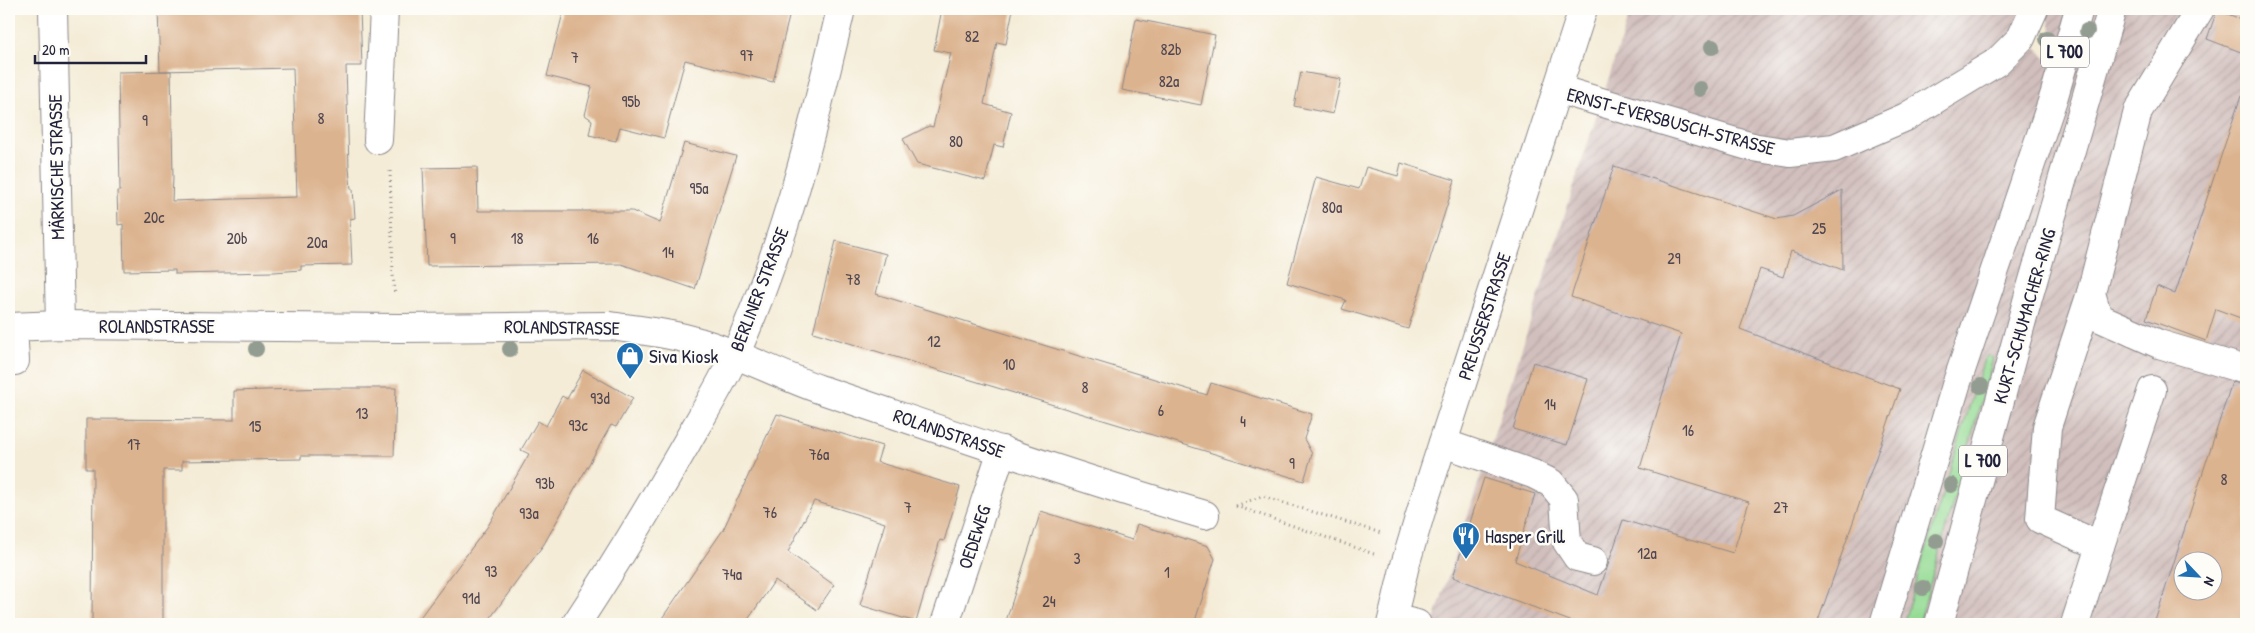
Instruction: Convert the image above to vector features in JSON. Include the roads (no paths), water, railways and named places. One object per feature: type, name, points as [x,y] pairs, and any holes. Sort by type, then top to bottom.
[{"type":"street","name":"MÄRKISCHE STRASSE","points":[[53,9],[60,325]]},
{"type":"street","points":[[378,140],[384,9]]},
{"type":"street","name":"BERLINER STRASSE","points":[[576,624],[634,536],[735,354],[788,210],[821,94],[841,9]]},
{"type":"street","name":"PREUSSERSTRASSE","points":[[1400,622],[1409,553],[1583,9]]},
{"type":"street","name":"ERNST-EVERSBUSCH-STRASSE","points":[[1557,89],[1752,147],[1790,152],[1834,148],[1906,117],[1997,62],[2021,38],[2034,9]]},
{"type":"street","name":"L 700","points":[[1884,624],[1957,382],[2054,96],[2079,9]]},
{"type":"street","name":"KURT-SCHUMACHER-RING","points":[[1938,624],[2031,288],[2112,9]]},
{"type":"street","points":[[2100,546],[2040,519],[2047,426],[2091,293],[2138,111],[2200,9]]},
{"type":"street","points":[[2091,293],[2098,317],[2159,344],[2246,370]]},
{"type":"street","name":"ROLANDSTRASSE","points":[[11,327],[60,325],[400,328],[610,326],[698,341],[735,354],[814,387],[1114,488],[1205,515]]},
{"type":"street","points":[[11,327],[15,361]]},
{"type":"street","points":[[2075,624],[2152,390]]},
{"type":"street","points":[[1443,443],[1551,483],[1564,499],[1567,542],[1577,556],[1592,561]]},
{"type":"street","name":"OEDEWEG","points":[[946,624],[1002,450]]},
{"type":"place","name":"Siva Kiosk","points":[[630,380]]},
{"type":"place","name":"Hasper Grill","points":[[1466,560]]}]
